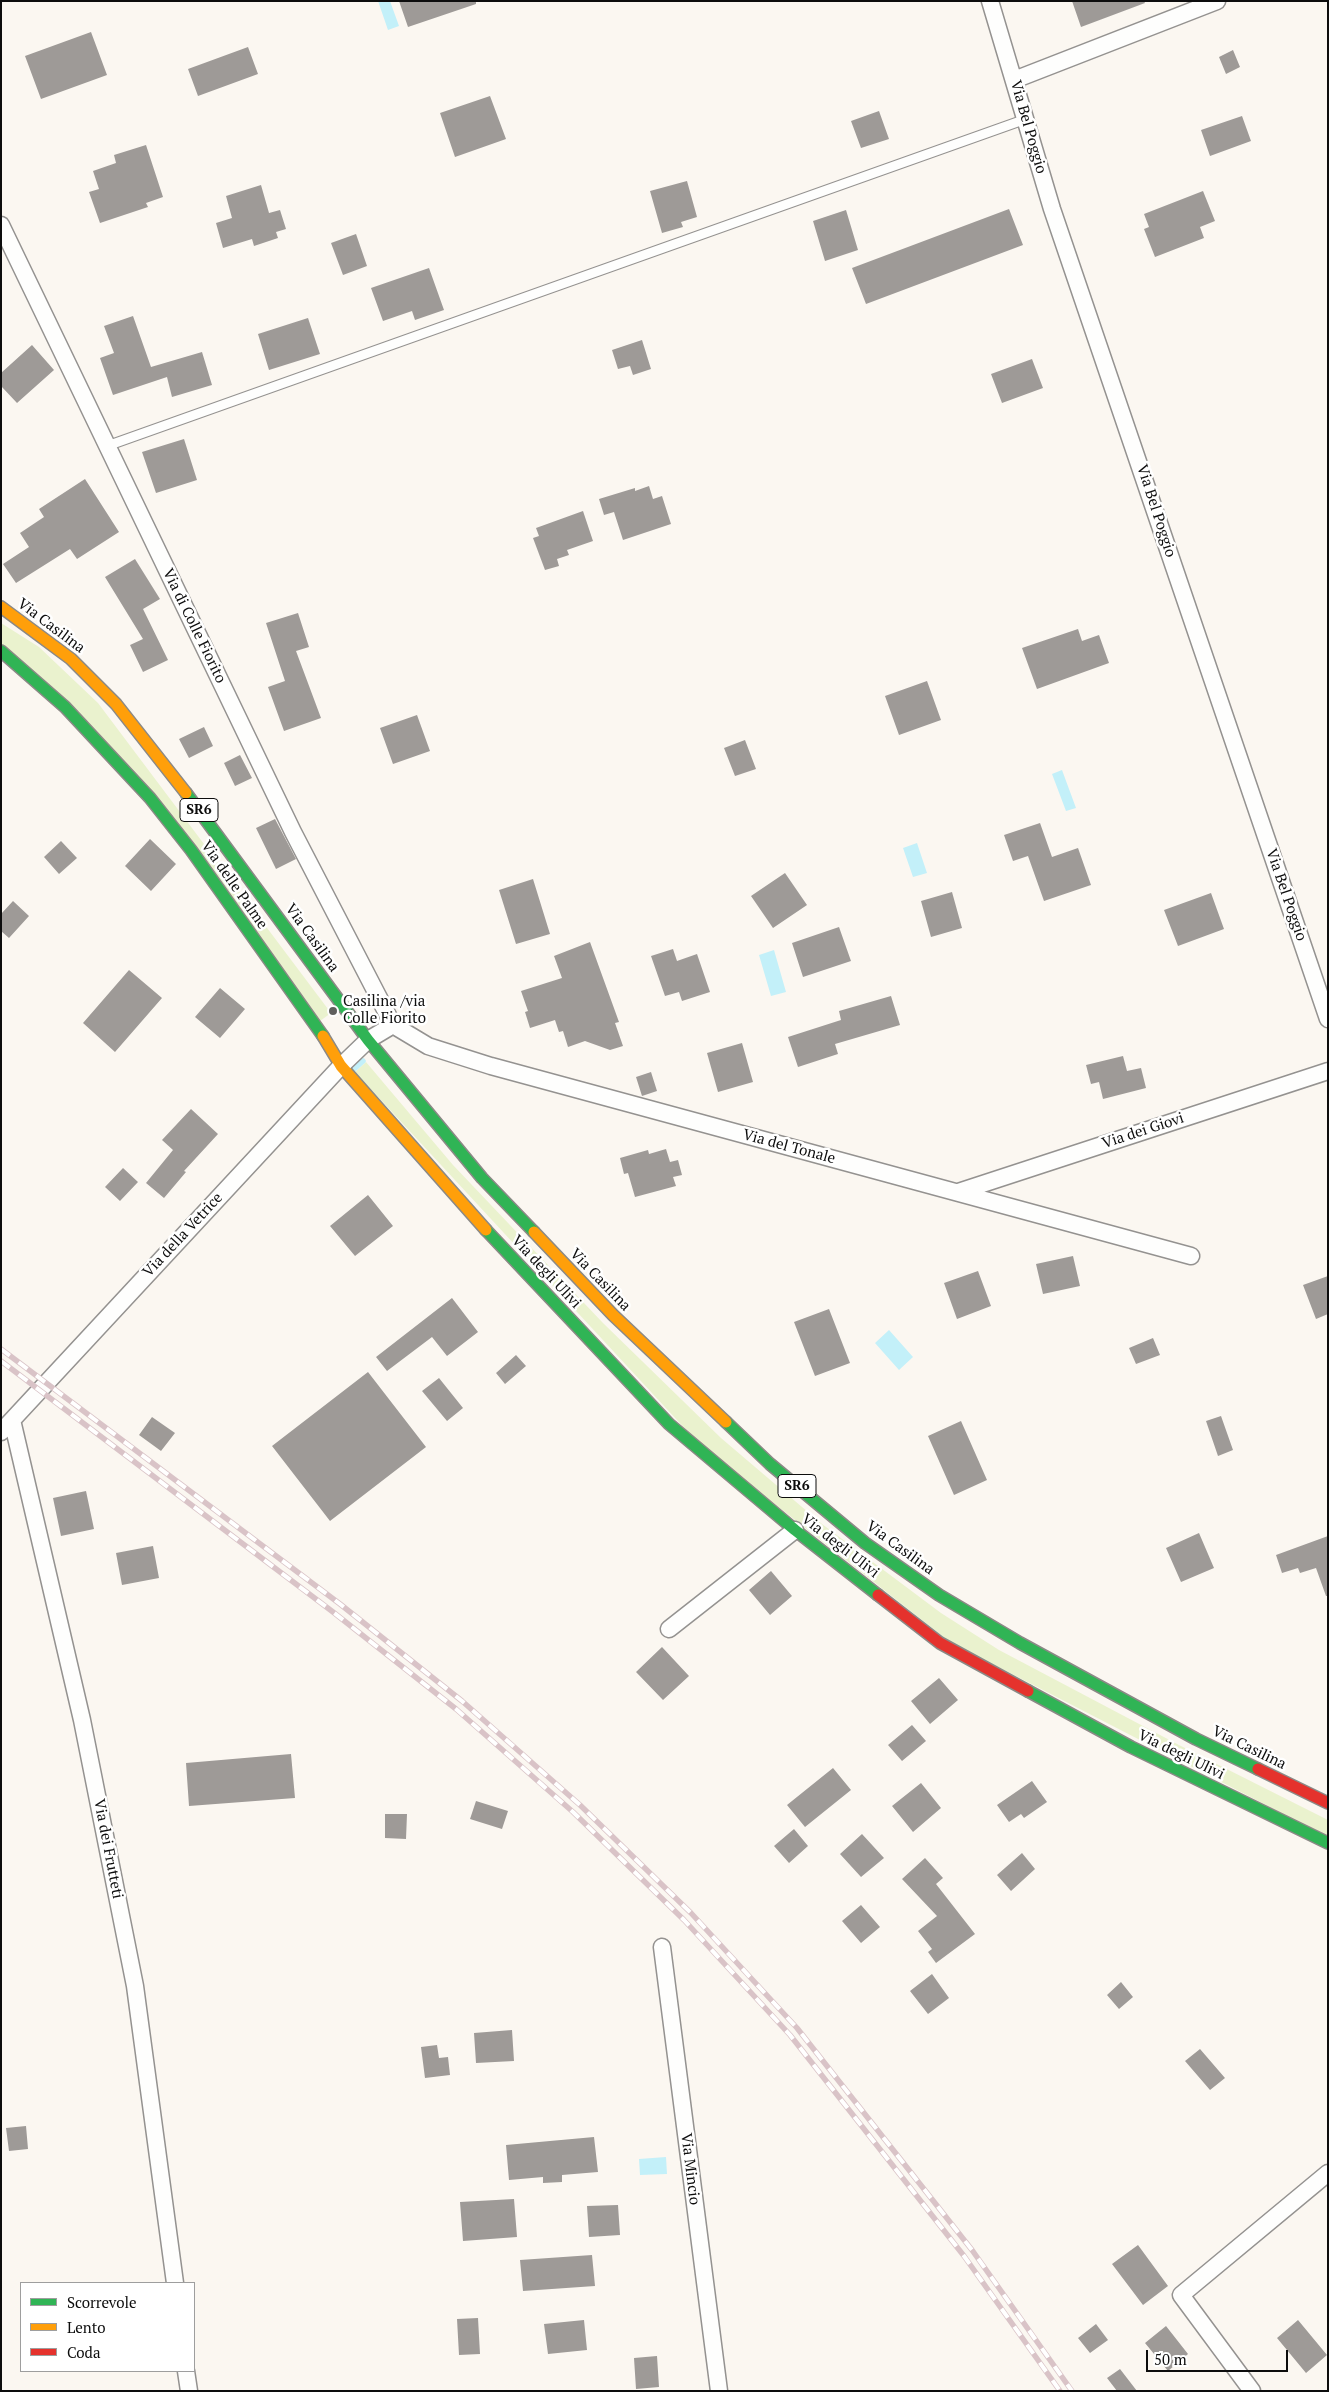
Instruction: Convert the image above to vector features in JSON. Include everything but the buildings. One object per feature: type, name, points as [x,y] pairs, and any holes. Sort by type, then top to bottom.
[{"type":"main road","name":"Via Casilina","points":[[1,607],[61,650],[116,704],[180,784],[368,1040],[482,1178],[613,1315],[770,1464],[865,1543],[939,1595],[1020,1643],[1196,1739],[1328,1803]]},
{"type":"main road","name":"Via delle Palme","points":[[1,652],[78,720],[167,818],[326,1040],[341,1066]]},
{"type":"main road","name":"Via degli Ulivi","points":[[341,1066],[399,1134],[542,1291],[669,1424],[795,1530],[940,1643],[1132,1747],[1328,1843]]},
{"type":"street","name":"Via Bel Poggio","points":[[990,1],[1052,209],[1328,1019]]},
{"type":"street","points":[[1014,80],[1217,1]]},
{"type":"street","name":"Via di Colle Fiorito","points":[[1,225],[293,832],[393,1025]]},
{"type":"street","name":"Via della Vetrice","points":[[7,1426],[341,1066],[368,1040],[393,1025]]},
{"type":"street","name":"Via del Tonale","points":[[393,1025],[407,1035],[432,1048],[491,1066],[1191,1256]]},
{"type":"street","name":"Via dei Giovi","points":[[958,1192],[1328,1070]]},
{"type":"street","name":"Via dei Frutteti","points":[[7,1426],[82,1720],[135,1986],[175,2282]]},
{"type":"street","points":[[669,1629],[795,1530]]},
{"type":"street","name":"Via Mincio","points":[[662,1947],[719,2391]]},
{"type":"street","points":[[1252,2391],[1181,2295],[1328,2173]]},
{"type":"street","points":[[186,2372],[188,2391]]},
{"type":"lane","points":[[107,446],[1026,119]]},
{"type":"green space","points":[[1,623],[39,647],[98,703],[331,1013],[320,1021],[189,840],[1,646]]},
{"type":"green space","points":[[366,1062],[453,1165],[603,1323],[721,1438],[822,1524],[941,1613],[999,1650],[1179,1745],[1328,1820],[1328,1837],[950,1642],[701,1446],[355,1072]]},
{"type":"water","points":[[378,1],[390,1],[399,26],[388,30]]},
{"type":"water","points":[[1062,770],[1076,808],[1066,811],[1052,774]]},
{"type":"water","points":[[917,843],[927,873],[913,877],[903,848]]},
{"type":"water","points":[[774,950],[786,992],[771,996],[759,955]]},
{"type":"water","points":[[889,1330],[913,1357],[899,1370],[875,1343]]},
{"type":"water","points":[[666,2157],[667,2174],[640,2175],[639,2159]]},
{"type":"waterway","points":[[353,1070],[363,1061]]},
{"type":"railway","points":[[1,1349],[340,1604],[462,1701],[580,1805],[691,1913],[797,2028],[972,2250],[1072,2391]]},
{"type":"railway","points":[[1,1361],[333,1612],[456,1709],[573,1812],[684,1920],[790,2035],[964,2256],[1060,2391]]},
{"type":"traffic: fast","points":[[1,651],[65,707],[150,798],[191,850],[323,1036]]},
{"type":"traffic: fast","points":[[186,793],[368,1040],[482,1178],[534,1232]]},
{"type":"traffic: fast","points":[[486,1230],[669,1424],[795,1530],[878,1595]]},
{"type":"traffic: fast","points":[[726,1422],[770,1464],[865,1543],[939,1595],[1020,1643],[1196,1739],[1258,1769]]},
{"type":"traffic: fast","points":[[1028,1691],[1131,1747],[1328,1843]]},
{"type":"traffic: slow","points":[[1,607],[71,659],[116,704],[186,793]]},
{"type":"traffic: slow","points":[[323,1036],[341,1066],[486,1230]]},
{"type":"traffic: slow","points":[[534,1232],[613,1315],[726,1422]]},
{"type":"traffic: jam","points":[[878,1595],[940,1643],[1028,1691]]},
{"type":"traffic: jam","points":[[1258,1769],[1328,1803]]},
{"type":"place","name":"Casilina /via Colle Fiorito","points":[[333,1011]]}]
